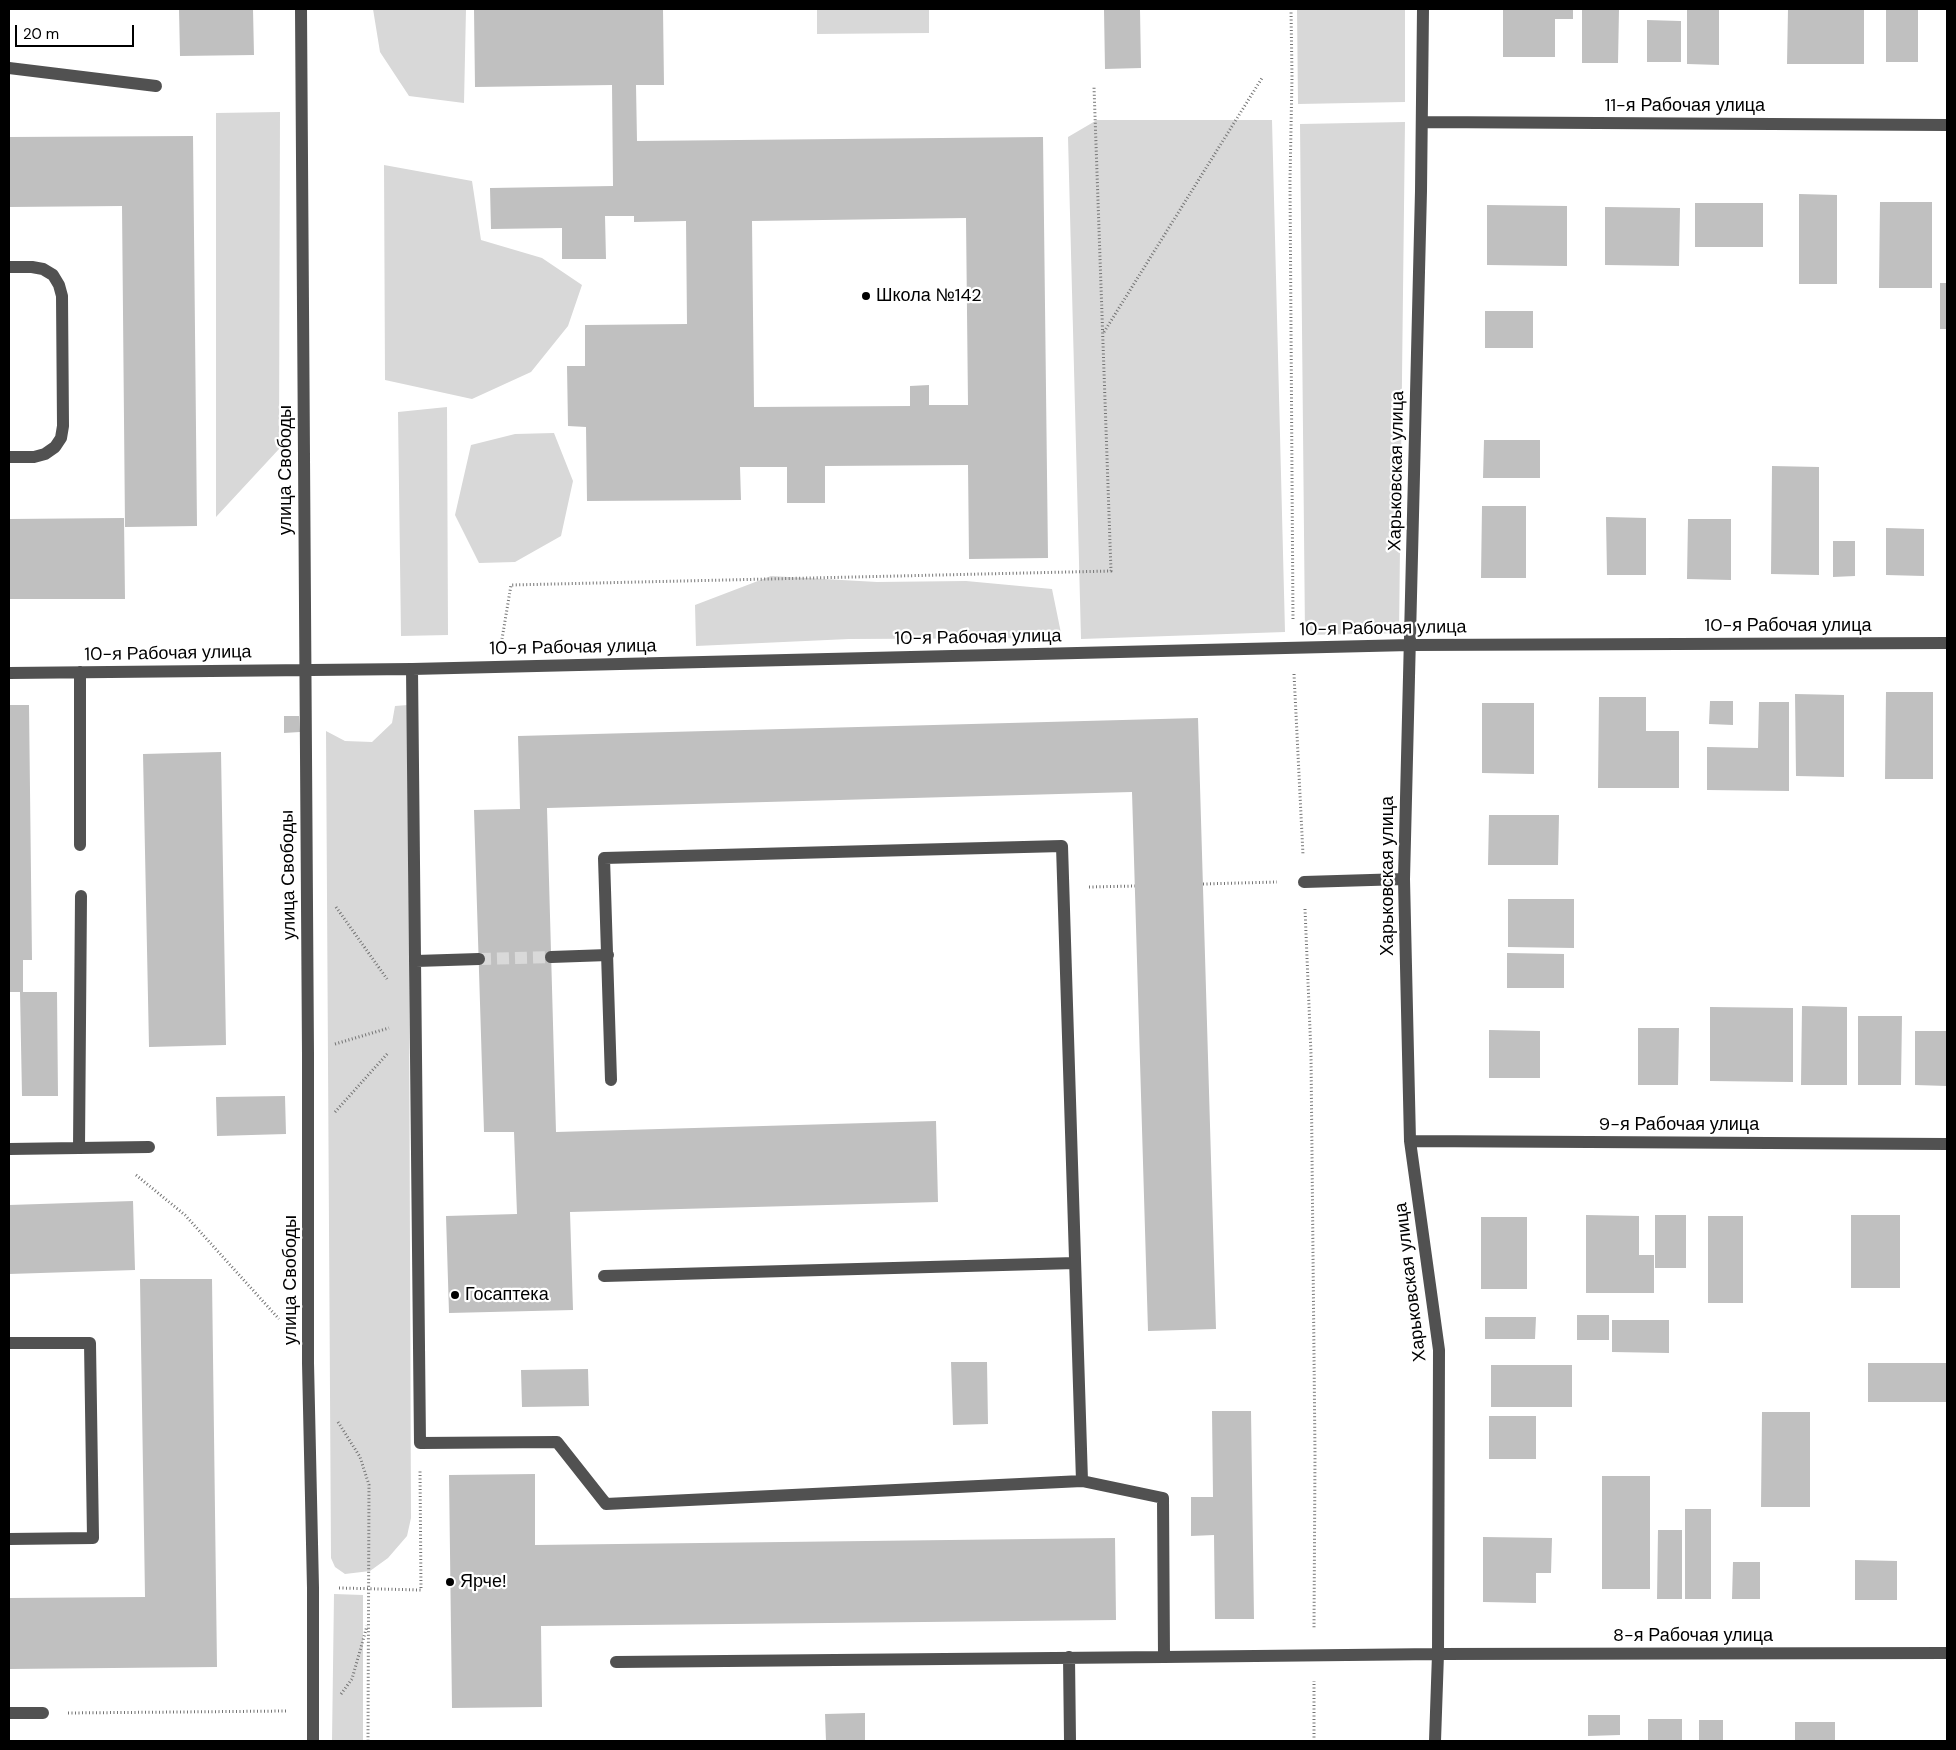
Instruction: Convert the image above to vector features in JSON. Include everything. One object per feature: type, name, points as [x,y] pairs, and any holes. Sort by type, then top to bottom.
[{"type":"street","name":"улица Свободы","points":[[301,9],[308,1052],[308,1363],[313,1588],[313,1741]]},
{"type":"street","name":"Харьковская улица","points":[[1423,9],[1423,122],[1404,879],[1410,1141],[1439,1350],[1438,1654],[1435,1741]]},
{"type":"street","points":[[9,68],[156,86]]},
{"type":"street","name":"11-я Рабочая улица","points":[[1423,122],[1947,125]]},
{"type":"street","points":[[9,267],[43,269],[53,275],[59,285],[62,296],[64,426],[61,438],[55,447],[45,454],[34,457],[9,457]]},
{"type":"street","name":"10-я Рабочая улица","points":[[9,673],[412,669],[1410,645],[1947,643]]},
{"type":"street","points":[[412,669],[420,1444],[557,1442],[606,1504],[1082,1481],[1163,1498],[1164,1657]]},
{"type":"street","points":[[80,672],[80,845]]},
{"type":"street","points":[[611,1080],[604,858],[1062,846],[1082,1481]]},
{"type":"street","points":[[1304,882],[1404,879]]},
{"type":"street","points":[[79,1148],[81,896]]},
{"type":"street","points":[[551,957],[608,955]]},
{"type":"street","points":[[416,961],[479,959]]},
{"type":"street","name":"9-я Рабочая улица","points":[[1410,1141],[1947,1144]]},
{"type":"street","points":[[9,1149],[149,1147]]},
{"type":"street","points":[[604,1276],[1075,1263]]},
{"type":"street","points":[[9,1343],[90,1343],[93,1538],[9,1539]]},
{"type":"street","name":"8-я Рабочая улица","points":[[616,1662],[1438,1654],[1947,1653]]},
{"type":"street","points":[[1069,1657],[1070,1741]]},
{"type":"street","points":[[9,1714],[42,1713]]},
{"type":"path","points":[[1103,334],[1262,78]]},
{"type":"path","points":[[498,667],[511,585],[1111,571],[1094,87]]},
{"type":"path","points":[[1203,884],[1304,882]]},
{"type":"path","points":[[1064,888],[1135,886]]},
{"type":"path","points":[[336,907],[387,980]]},
{"type":"path","points":[[308,1052],[416,1020]]},
{"type":"path","points":[[308,1142],[416,1020]]},
{"type":"path","points":[[103,1147],[185,1215],[282,1322]]},
{"type":"path","points":[[336,1418],[360,1458],[369,1485],[368,1741]]},
{"type":"path","points":[[313,1588],[422,1590],[420,1444]]},
{"type":"path","points":[[42,1713],[313,1711],[339,1697],[352,1679],[368,1621]]},
{"type":"shaded area","points":[[373,9],[466,9],[464,103],[409,96],[380,52]]},
{"type":"shaded area","points":[[817,9],[929,9],[929,33],[817,34]]},
{"type":"shaded area","points":[[1297,9],[1405,9],[1405,102],[1298,104]]},
{"type":"shaded area","points":[[280,112],[279,449],[216,517],[216,113]]},
{"type":"shaded area","points":[[1097,120],[1272,120],[1285,632],[1081,639],[1068,137]]},
{"type":"shaded area","points":[[1405,122],[1399,633],[1305,635],[1300,124]]},
{"type":"shaded area","points":[[384,165],[472,181],[481,240],[542,258],[582,285],[568,326],[531,372],[472,399],[385,380]]},
{"type":"shaded area","points":[[447,407],[448,635],[401,636],[398,412]]},
{"type":"shaded area","points":[[554,433],[573,481],[561,536],[515,562],[479,563],[455,515],[471,445],[515,434]]},
{"type":"shaded area","points":[[771,576],[877,582],[966,581],[1052,589],[1062,638],[849,639],[696,646],[695,605]]},
{"type":"shaded area","points":[[408,705],[411,1518],[407,1536],[388,1558],[370,1571],[345,1574],[335,1567],[331,1558],[326,731],[345,741],[372,742],[392,723],[395,706]]},
{"type":"shaded area","points":[[334,1594],[363,1595],[363,1741],[332,1741]]},
{"type":"building","points":[[179,9],[253,9],[254,55],[180,56]]},
{"type":"building","points":[[474,9],[663,9],[664,85],[636,85],[637,141],[1043,137],[1048,558],[969,559],[968,465],[825,466],[825,503],[787,503],[787,467],[740,467],[741,500],[587,501],[586,427],[568,426],[567,366],[585,366],[585,325],[687,324],[686,221],[634,222],[634,216],[605,216],[606,259],[562,259],[562,228],[491,229],[490,188],[613,186],[612,85],[475,87]],"holes":[[[966,218],[968,405],[929,405],[929,385],[910,386],[910,406],[754,407],[752,221]]]},
{"type":"building","points":[[1503,9],[1573,9],[1573,19],[1555,19],[1555,57],[1503,57]]},
{"type":"building","points":[[1582,9],[1619,9],[1618,63],[1582,63]]},
{"type":"building","points":[[1687,9],[1719,9],[1719,65],[1687,64]]},
{"type":"building","points":[[1788,9],[1864,9],[1864,64],[1787,64]]},
{"type":"building","points":[[1886,9],[1918,9],[1918,62],[1886,62]]},
{"type":"building","points":[[1104,10],[1140,10],[1141,68],[1105,69]]},
{"type":"building","points":[[1647,20],[1681,21],[1681,62],[1647,62]]},
{"type":"building","points":[[193,136],[197,526],[125,527],[122,206],[9,207],[9,137]]},
{"type":"building","points":[[1799,194],[1837,195],[1837,284],[1799,284]]},
{"type":"building","points":[[1880,202],[1932,202],[1932,288],[1879,288]]},
{"type":"building","points":[[1695,203],[1763,203],[1763,247],[1695,247]]},
{"type":"building","points":[[1487,205],[1567,206],[1567,266],[1487,265]]},
{"type":"building","points":[[1605,207],[1680,208],[1679,266],[1605,265]]},
{"type":"building","points":[[1940,283],[1947,283],[1947,329],[1940,329]]},
{"type":"building","points":[[1485,311],[1533,311],[1533,348],[1485,348]]},
{"type":"building","points":[[1484,440],[1540,440],[1540,478],[1483,478]]},
{"type":"building","points":[[1772,466],[1819,467],[1819,575],[1771,574]]},
{"type":"building","points":[[1482,506],[1526,506],[1526,578],[1481,578]]},
{"type":"building","points":[[1606,517],[1646,518],[1646,575],[1607,575]]},
{"type":"building","points":[[124,518],[125,599],[9,599],[9,519]]},
{"type":"building","points":[[1688,519],[1731,519],[1731,580],[1687,579]]},
{"type":"building","points":[[1886,528],[1924,529],[1924,576],[1886,575]]},
{"type":"building","points":[[1833,541],[1855,541],[1855,576],[1833,577]]},
{"type":"building","points":[[1886,692],[1933,692],[1933,779],[1885,779]]},
{"type":"building","points":[[1795,694],[1844,695],[1844,777],[1796,776]]},
{"type":"building","points":[[1599,697],[1646,697],[1646,731],[1679,731],[1679,788],[1598,788]]},
{"type":"building","points":[[1710,701],[1733,701],[1733,725],[1709,724]]},
{"type":"building","points":[[1759,702],[1789,702],[1789,791],[1707,790],[1707,747],[1758,748]]},
{"type":"building","points":[[1482,703],[1534,703],[1534,774],[1482,773]]},
{"type":"building","points":[[9,705],[29,705],[32,960],[23,960],[23,992],[57,992],[58,1096],[22,1096],[20,992],[9,992]]},
{"type":"building","points":[[284,716],[299,716],[300,732],[284,733]]},
{"type":"building","points":[[1198,718],[1216,1329],[1148,1331],[1132,792],[547,808],[556,1132],[936,1121],[938,1202],[570,1212],[573,1310],[449,1313],[446,1216],[517,1214],[514,1132],[484,1132],[474,810],[520,809],[518,736]]},
{"type":"building","points":[[221,752],[226,1045],[149,1047],[143,754]]},
{"type":"building","points":[[1489,815],[1559,815],[1558,865],[1488,865]]},
{"type":"building","points":[[1508,899],[1574,899],[1574,948],[1508,947]]},
{"type":"building","points":[[1507,953],[1564,954],[1564,988],[1507,988]]},
{"type":"building","points":[[1802,1006],[1847,1007],[1847,1085],[1801,1085]]},
{"type":"building","points":[[1710,1007],[1793,1008],[1793,1082],[1710,1081]]},
{"type":"building","points":[[1858,1016],[1902,1016],[1901,1085],[1858,1085]]},
{"type":"building","points":[[1638,1028],[1679,1028],[1678,1085],[1638,1085]]},
{"type":"building","points":[[1489,1030],[1540,1031],[1540,1078],[1489,1078]]},
{"type":"building","points":[[1915,1031],[1947,1031],[1947,1086],[1915,1085]]},
{"type":"building","points":[[285,1096],[286,1134],[217,1136],[216,1097]]},
{"type":"building","points":[[133,1201],[135,1270],[9,1274],[9,1205]]},
{"type":"building","points":[[1586,1215],[1639,1216],[1639,1255],[1654,1255],[1654,1293],[1586,1293]]},
{"type":"building","points":[[1655,1215],[1686,1215],[1686,1268],[1655,1268]]},
{"type":"building","points":[[1851,1215],[1900,1215],[1900,1288],[1851,1288]]},
{"type":"building","points":[[1708,1216],[1743,1216],[1743,1303],[1708,1303]]},
{"type":"building","points":[[1481,1217],[1527,1217],[1527,1289],[1481,1289]]},
{"type":"building","points":[[140,1279],[212,1279],[217,1667],[9,1669],[9,1598],[145,1597]]},
{"type":"building","points":[[1577,1315],[1609,1315],[1609,1340],[1577,1340]]},
{"type":"building","points":[[1485,1317],[1536,1317],[1535,1339],[1485,1339]]},
{"type":"building","points":[[1612,1320],[1669,1320],[1669,1353],[1612,1352]]},
{"type":"building","points":[[951,1362],[987,1362],[988,1424],[953,1425]]},
{"type":"building","points":[[1868,1363],[1947,1363],[1947,1402],[1868,1402]]},
{"type":"building","points":[[1491,1365],[1572,1365],[1572,1407],[1491,1407]]},
{"type":"building","points":[[588,1369],[589,1406],[522,1407],[521,1370]]},
{"type":"building","points":[[1212,1411],[1251,1411],[1254,1619],[1215,1619],[1214,1535],[1191,1536],[1191,1497],[1213,1497]]},
{"type":"building","points":[[1762,1412],[1810,1412],[1810,1507],[1761,1507]]},
{"type":"building","points":[[1489,1416],[1536,1416],[1536,1459],[1489,1459]]},
{"type":"building","points":[[535,1474],[535,1545],[1115,1538],[1116,1620],[541,1626],[542,1707],[452,1708],[449,1475]]},
{"type":"building","points":[[1602,1476],[1650,1476],[1650,1589],[1602,1589]]},
{"type":"building","points":[[1685,1509],[1711,1509],[1711,1599],[1685,1599]]},
{"type":"building","points":[[1658,1530],[1682,1530],[1682,1599],[1657,1599]]},
{"type":"building","points":[[1483,1537],[1552,1538],[1551,1573],[1536,1573],[1536,1603],[1483,1602]]},
{"type":"building","points":[[1855,1560],[1897,1561],[1897,1600],[1855,1600]]},
{"type":"building","points":[[1733,1562],[1760,1562],[1760,1599],[1732,1599]]},
{"type":"building","points":[[865,1713],[865,1741],[826,1741],[825,1714]]},
{"type":"building","points":[[1588,1715],[1620,1715],[1620,1735],[1588,1736]]},
{"type":"building","points":[[1648,1719],[1682,1719],[1682,1741],[1648,1741]]},
{"type":"building","points":[[1699,1720],[1723,1720],[1723,1741],[1699,1741]]},
{"type":"building","points":[[1795,1722],[1835,1722],[1835,1741],[1795,1741]]},
{"type":"tunnel","points":[[479,959],[551,957]]},
{"type":"place","name":"Школа №142","points":[[866,296]]},
{"type":"place","name":"Госаптека","points":[[455,1295]]},
{"type":"place","name":"Ярче!","points":[[450,1582]]}]
